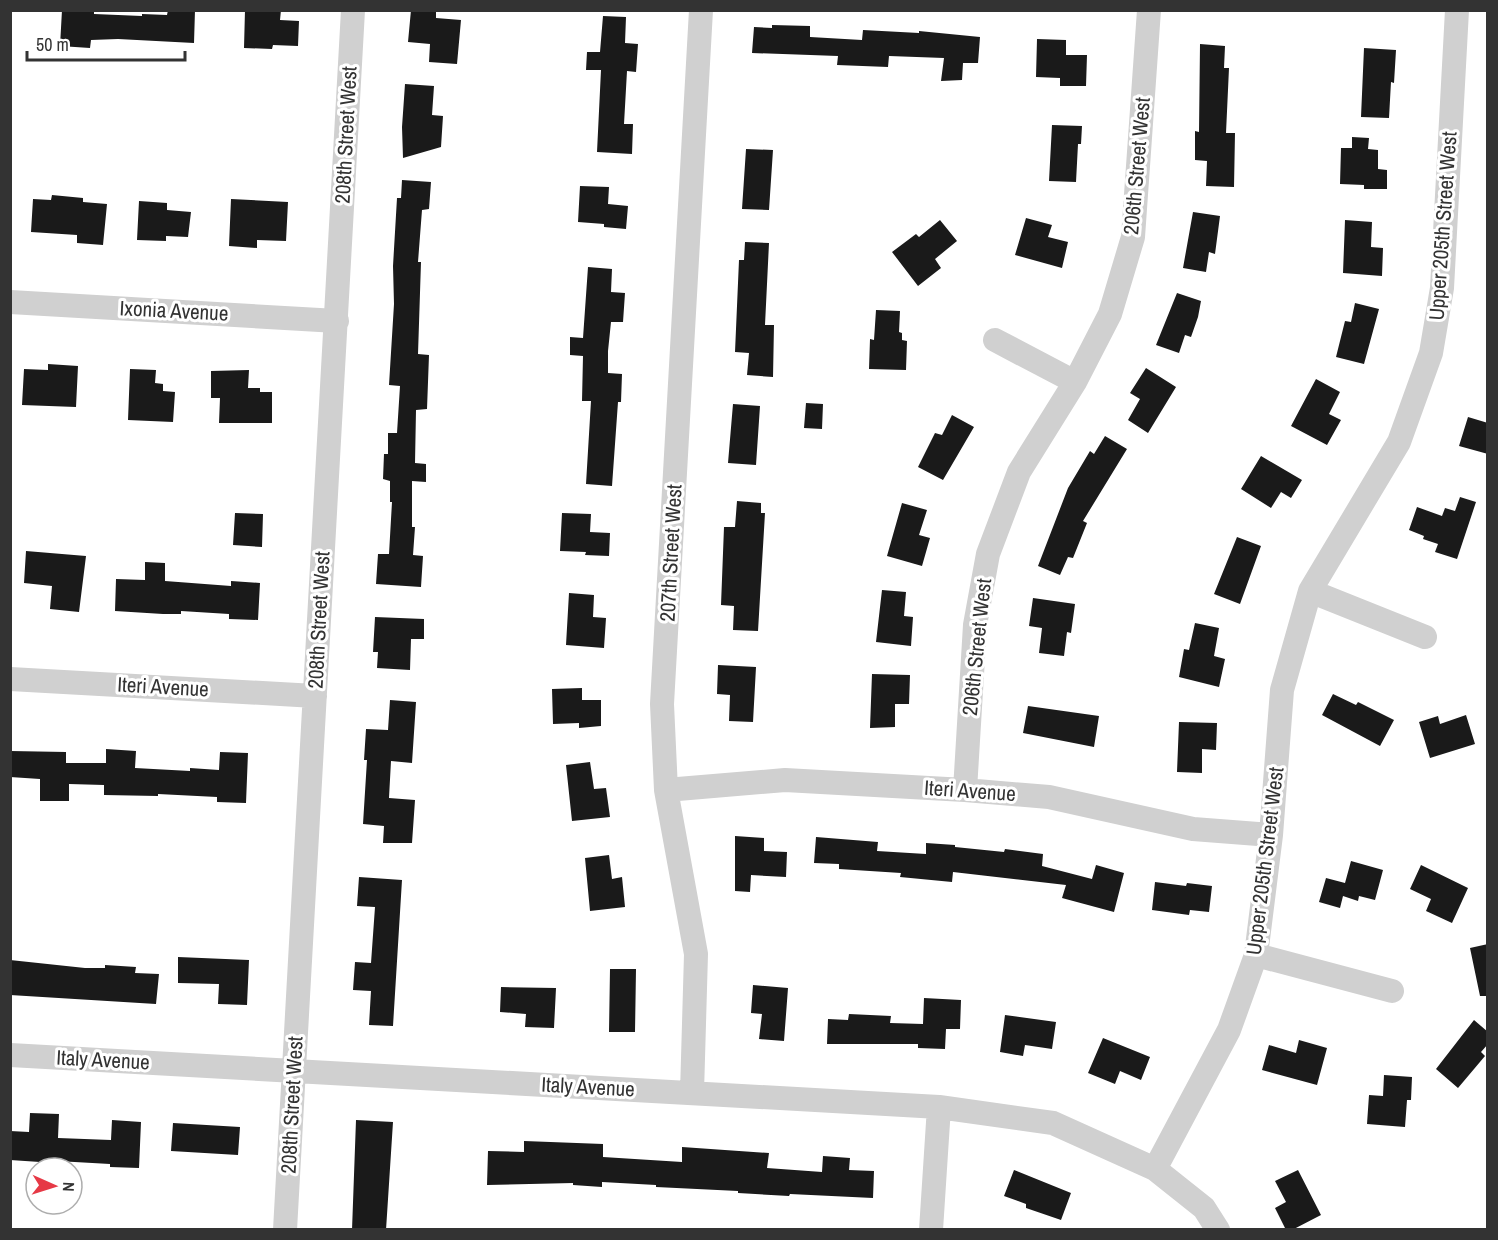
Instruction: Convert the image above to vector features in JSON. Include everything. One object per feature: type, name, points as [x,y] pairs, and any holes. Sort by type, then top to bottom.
[{"type":"street","name":"208th Street West","points":[[285,1230],[353,10]]},
{"type":"street","name":"207th Street West","points":[[692,1093],[696,954],[666,790],[662,704],[701,10]]},
{"type":"street","name":"206th Street West","points":[[965,790],[975,626],[988,554],[1019,472],[1076,382],[1110,314],[1133,237],[1149,10]]},
{"type":"street","name":"Upper 205th Street West","points":[[1155,1169],[1228,1030],[1256,955],[1271,836],[1282,690],[1310,591],[1399,442],[1431,353],[1442,288],[1457,10]]},
{"type":"street","name":"Ixonia Avenue","points":[[10,302],[337,321]]},
{"type":"street","points":[[995,340],[1076,382]]},
{"type":"street","points":[[1310,591],[1425,638]]},
{"type":"street","name":"Iteri Avenue","points":[[10,679],[315,696]]},
{"type":"street","name":"Iteri Avenue","points":[[666,790],[785,780],[965,790],[1049,797],[1193,829],[1271,836]]},
{"type":"street","points":[[1256,955],[1392,991]]},
{"type":"street","name":"Italy Avenue","points":[[10,1055],[939,1107],[1053,1123],[1155,1169]]},
{"type":"street","points":[[931,1230],[939,1107]]},
{"type":"street","points":[[1155,1169],[1204,1208],[1218,1230]]},
{"type":"building","points":[[62,10],[94,10],[94,14],[142,16],[142,14],[167,15],[168,10],[195,10],[194,43],[118,39],[91,40],[90,48],[60,46]]},
{"type":"building","points":[[245,10],[281,10],[280,20],[299,21],[298,46],[273,45],[272,49],[244,48]]},
{"type":"building","points":[[411,10],[436,10],[436,18],[461,20],[457,64],[429,62],[430,44],[408,42]]},
{"type":"building","points":[[603,16],[626,17],[625,43],[638,44],[636,72],[627,71],[624,124],[633,124],[632,154],[597,152],[601,70],[586,70],[587,52],[600,52]]},
{"type":"building","points":[[772,25],[810,26],[810,37],[862,40],[863,30],[919,33],[919,31],[980,37],[978,63],[963,63],[962,80],[941,81],[944,58],[889,56],[888,67],[837,65],[838,56],[752,53],[754,27],[772,28]]},
{"type":"building","points":[[1037,39],[1066,40],[1066,55],[1087,55],[1086,86],[1060,86],[1060,78],[1036,77]]},
{"type":"building","points":[[1200,44],[1225,46],[1224,68],[1229,68],[1226,133],[1235,133],[1234,187],[1206,186],[1207,161],[1195,160],[1195,131],[1199,132]]},
{"type":"building","points":[[1364,48],[1396,50],[1389,118],[1361,117]]},
{"type":"building","points":[[405,84],[434,86],[432,115],[443,116],[441,147],[403,158],[402,127]]},
{"type":"building","points":[[1052,125],[1082,126],[1081,144],[1078,144],[1076,182],[1049,181]]},
{"type":"building","points":[[1352,137],[1369,138],[1368,149],[1378,150],[1378,169],[1387,170],[1387,189],[1364,189],[1364,185],[1340,184],[1341,148],[1352,148]]},
{"type":"building","points":[[746,149],[773,150],[769,210],[742,209]]},
{"type":"building","points":[[402,180],[431,182],[429,209],[422,210],[418,262],[421,262],[418,354],[429,355],[427,409],[416,410],[415,463],[426,464],[426,482],[412,481],[412,527],[415,527],[413,555],[423,556],[421,587],[376,584],[378,554],[389,554],[392,502],[390,502],[390,481],[383,479],[384,454],[388,454],[388,433],[397,433],[400,386],[389,385],[397,198],[401,198]]},
{"type":"building","points":[[580,186],[609,187],[608,204],[628,206],[626,229],[578,222]]},
{"type":"building","points":[[52,195],[83,198],[83,202],[107,204],[103,245],[77,243],[77,235],[31,232],[33,199],[51,200]]},
{"type":"building","points":[[231,199],[288,202],[286,241],[257,240],[257,248],[229,246]]},
{"type":"building","points":[[139,201],[167,203],[167,210],[191,212],[188,237],[166,236],[166,241],[137,240]]},
{"type":"building","points":[[1193,212],[1220,216],[1215,254],[1209,252],[1206,272],[1183,268]]},
{"type":"building","points":[[1026,218],[1052,225],[1048,237],[1068,242],[1062,268],[1015,255]]},
{"type":"building","points":[[940,220],[957,241],[935,259],[941,268],[918,286],[892,252],[916,234],[919,237]]},
{"type":"building","points":[[1345,220],[1372,222],[1371,247],[1383,248],[1382,276],[1343,273]]},
{"type":"building","points":[[745,242],[769,243],[765,325],[774,325],[773,377],[747,375],[749,353],[735,352],[739,260],[744,260]]},
{"type":"building","points":[[588,267],[612,269],[611,292],[625,293],[623,322],[611,322],[608,351],[608,373],[622,374],[612,486],[586,484],[591,401],[582,401],[583,356],[570,355],[570,337],[583,338]]},
{"type":"building","points":[[1177,293],[1201,301],[1191,337],[1185,335],[1179,353],[1156,345]]},
{"type":"building","points":[[1355,303],[1379,309],[1364,364],[1336,357],[1345,321],[1351,322]]},
{"type":"building","points":[[876,310],[900,311],[899,332],[902,333],[902,340],[907,341],[906,370],[869,369],[870,339],[874,340]]},
{"type":"building","points":[[48,364],[78,366],[76,407],[22,405],[24,369],[48,370]]},
{"type":"building","points":[[1146,368],[1176,387],[1148,433],[1128,420],[1140,399],[1130,393]]},
{"type":"building","points":[[130,369],[156,370],[155,383],[163,384],[163,391],[175,392],[173,422],[128,420]]},
{"type":"building","points":[[249,370],[248,388],[260,388],[260,392],[272,392],[272,423],[219,423],[220,398],[211,398],[211,371]]},
{"type":"building","points":[[1316,379],[1340,392],[1329,414],[1341,420],[1327,445],[1291,426]]},
{"type":"building","points":[[806,403],[823,404],[822,429],[804,428]]},
{"type":"building","points":[[733,404],[760,406],[756,465],[728,463]]},
{"type":"building","points":[[952,415],[974,427],[943,480],[918,467],[935,433],[942,435]]},
{"type":"building","points":[[1468,417],[1488,423],[1488,454],[1459,446]]},
{"type":"building","points":[[1105,436],[1127,449],[1083,521],[1087,523],[1073,558],[1068,557],[1060,575],[1038,566],[1068,488],[1090,451],[1094,454]]},
{"type":"building","points":[[1261,456],[1302,480],[1291,498],[1281,492],[1271,508],[1241,489]]},
{"type":"building","points":[[1460,497],[1476,502],[1457,559],[1435,552],[1438,544],[1423,539],[1424,536],[1409,530],[1417,507],[1442,516],[1445,508],[1455,511]]},
{"type":"building","points":[[737,501],[761,503],[761,513],[765,513],[758,631],[733,630],[734,606],[721,605],[724,527],[735,527]]},
{"type":"building","points":[[902,503],[927,510],[919,535],[930,538],[922,566],[887,556]]},
{"type":"building","points":[[235,513],[263,514],[262,547],[233,545]]},
{"type":"building","points":[[562,513],[591,514],[590,532],[610,533],[609,556],[560,551]]},
{"type":"building","points":[[1237,537],[1261,546],[1240,604],[1214,594]]},
{"type":"building","points":[[26,551],[86,556],[79,612],[50,609],[52,586],[24,583]]},
{"type":"building","points":[[145,562],[165,563],[165,581],[231,586],[231,581],[260,583],[258,620],[229,619],[229,614],[115,611],[116,579],[145,580]]},
{"type":"building","points":[[882,590],[906,592],[904,616],[913,617],[911,646],[876,642]]},
{"type":"building","points":[[569,593],[594,595],[593,617],[606,618],[604,648],[566,645]]},
{"type":"building","points":[[1033,598],[1075,604],[1071,633],[1067,632],[1064,656],[1039,653],[1042,628],[1029,626]]},
{"type":"building","points":[[375,617],[424,619],[424,639],[411,639],[410,670],[377,668],[378,652],[373,652]]},
{"type":"building","points":[[1195,623],[1219,628],[1214,656],[1225,659],[1219,687],[1179,677],[1184,649],[1189,650]]},
{"type":"building","points":[[718,665],[756,667],[753,722],[729,721],[730,695],[717,694]]},
{"type":"building","points":[[872,674],[910,675],[909,704],[895,704],[895,727],[870,728]]},
{"type":"building","points":[[582,688],[582,700],[601,700],[601,726],[579,728],[579,723],[553,724],[552,689]]},
{"type":"building","points":[[1333,694],[1356,705],[1358,702],[1394,720],[1380,746],[1322,715]]},
{"type":"building","points":[[390,700],[416,702],[412,763],[391,761],[389,798],[415,800],[412,843],[383,843],[384,826],[363,824],[367,760],[364,760],[366,729],[388,730]]},
{"type":"building","points":[[1028,706],[1099,716],[1094,747],[1023,733]]},
{"type":"building","points":[[1466,715],[1475,744],[1430,758],[1419,722],[1438,716],[1440,724]]},
{"type":"building","points":[[1179,722],[1217,723],[1216,750],[1202,749],[1202,773],[1177,772]]},
{"type":"building","points":[[106,749],[136,751],[135,768],[190,771],[190,768],[219,770],[220,752],[248,753],[246,803],[217,802],[217,797],[158,794],[158,796],[104,795],[104,785],[69,784],[69,801],[40,801],[40,779],[10,777],[10,751],[66,752],[66,763],[106,763]]},
{"type":"building","points":[[590,762],[594,789],[606,788],[610,817],[572,821],[566,765]]},
{"type":"building","points":[[735,836],[764,838],[764,851],[787,852],[786,877],[751,875],[750,892],[735,891]]},
{"type":"building","points":[[816,837],[878,842],[877,851],[926,854],[926,843],[1004,852],[1005,849],[1043,854],[1042,866],[1092,879],[1096,865],[1124,873],[1114,912],[1062,898],[1066,885],[953,872],[952,882],[900,877],[901,873],[839,869],[839,864],[814,863]]},
{"type":"building","points":[[609,855],[612,879],[622,877],[625,907],[590,911],[585,858]]},
{"type":"building","points":[[1351,861],[1383,870],[1375,900],[1359,896],[1358,901],[1343,896],[1340,908],[1319,902],[1326,878],[1345,883]]},
{"type":"building","points":[[1421,865],[1468,888],[1452,923],[1426,911],[1431,899],[1410,889]]},
{"type":"building","points":[[359,877],[402,880],[393,1026],[369,1025],[371,991],[353,990],[355,962],[371,963],[375,907],[357,906]]},
{"type":"building","points":[[1155,882],[1186,886],[1187,883],[1212,886],[1209,912],[1190,910],[1189,915],[1152,910]]},
{"type":"building","points":[[1488,944],[1488,996],[1480,996],[1470,948]]},
{"type":"building","points":[[178,957],[249,960],[247,1005],[218,1004],[219,984],[178,983]]},
{"type":"building","points":[[10,960],[85,968],[105,968],[105,965],[136,967],[135,973],[159,974],[156,1004],[10,995]]},
{"type":"building","points":[[610,969],[636,969],[635,1032],[609,1032]]},
{"type":"building","points":[[753,985],[788,988],[784,1041],[759,1039],[762,1014],[751,1013]]},
{"type":"building","points":[[501,987],[556,988],[554,1028],[525,1027],[526,1014],[500,1012]]},
{"type":"building","points":[[924,998],[961,1000],[960,1029],[946,1029],[945,1049],[918,1048],[918,1044],[827,1044],[828,1019],[848,1020],[849,1014],[891,1016],[890,1023],[923,1024]]},
{"type":"building","points":[[1005,1015],[1056,1022],[1052,1049],[1025,1045],[1023,1056],[1000,1052]]},
{"type":"building","points":[[1474,1020],[1488,1032],[1488,1044],[1481,1052],[1485,1056],[1458,1088],[1436,1069]]},
{"type":"building","points":[[1103,1038],[1150,1057],[1141,1080],[1120,1071],[1115,1084],[1088,1073]]},
{"type":"building","points":[[1299,1040],[1327,1048],[1317,1085],[1262,1070],[1269,1045],[1296,1053]]},
{"type":"building","points":[[1384,1075],[1412,1077],[1411,1100],[1407,1100],[1405,1127],[1367,1124],[1369,1095],[1383,1096]]},
{"type":"building","points":[[30,1113],[59,1114],[58,1138],[111,1140],[112,1120],[141,1122],[139,1168],[110,1167],[110,1164],[84,1163],[84,1156],[24,1156],[24,1161],[10,1160],[10,1131],[29,1132]]},
{"type":"building","points":[[356,1120],[393,1122],[386,1230],[352,1230]]},
{"type":"building","points":[[173,1123],[240,1127],[238,1155],[171,1151]]},
{"type":"building","points":[[524,1141],[603,1144],[603,1157],[682,1162],[682,1147],[769,1153],[767,1168],[822,1172],[823,1156],[850,1158],[849,1170],[874,1171],[873,1198],[738,1193],[738,1191],[602,1182],[602,1187],[573,1185],[573,1183],[487,1185],[488,1151],[524,1152]]},
{"type":"building","points":[[1014,1170],[1071,1193],[1061,1220],[1026,1208],[1026,1204],[1004,1196]]},
{"type":"building","points":[[1298,1170],[1321,1215],[1292,1230],[1286,1230],[1275,1208],[1286,1202],[1275,1181]]}]
